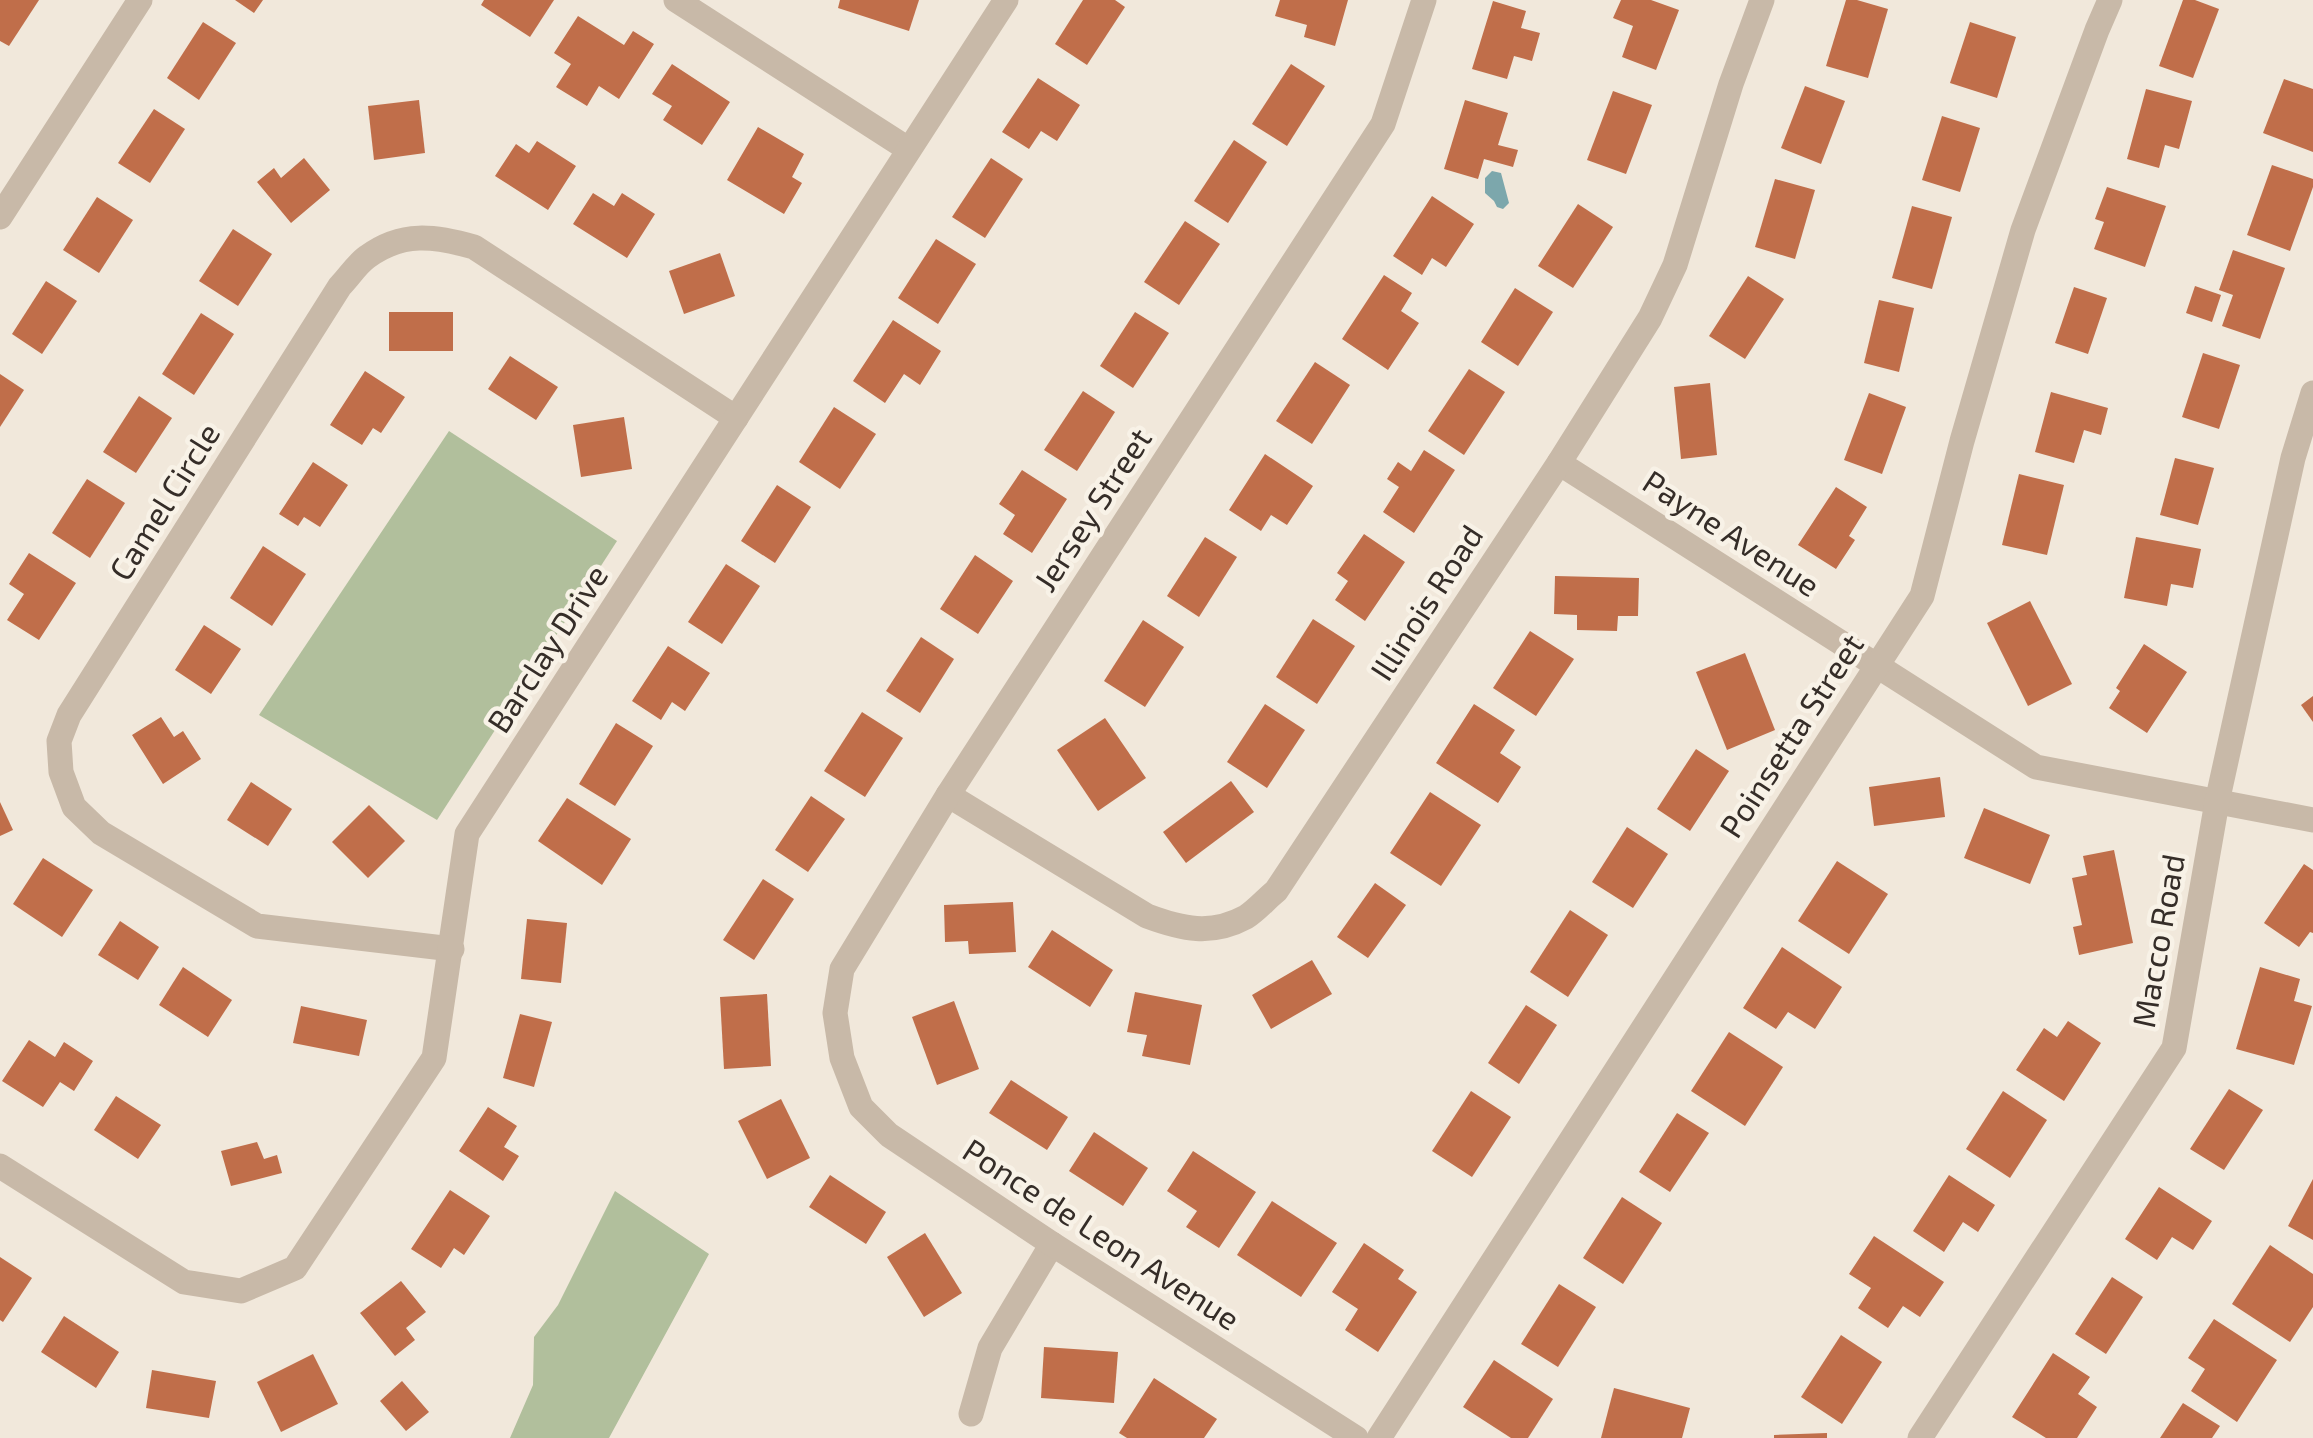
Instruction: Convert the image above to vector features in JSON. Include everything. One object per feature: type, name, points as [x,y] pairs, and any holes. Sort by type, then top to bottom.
[{"type":"street","points":[[0,218],[140,0]]},
{"type":"street","points":[[676,0],[908,149]]},
{"type":"street","name":"Barclay Drive","points":[[0,1166],[184,1282],[241,1291],[295,1268],[434,1058],[467,834],[1006,0]]},
{"type":"street","name":"Jersey Street","points":[[842,1058],[835,1012],[842,969],[948,795],[1382,124],[1424,0]]},
{"type":"street","name":"Illinois Road","points":[[948,795],[1147,916],[1176,927],[1211,930],[1247,916],[1276,891],[1650,318],[1675,266],[1731,84],[1762,0]]},
{"type":"street","name":"Poinsetta Street","points":[[1379,1438],[1922,596],[2023,230],[2110,0]]},
{"type":"street","name":"Camel Circle","points":[[452,948],[257,926],[101,833],[74,806],[61,772],[59,741],[69,714],[340,286],[367,257],[402,238],[439,238],[474,247],[736,418]]},
{"type":"street","name":"Macco Road","points":[[1920,1438],[2174,1048],[2217,802],[2293,458],[2313,392]]},
{"type":"street","name":"Payne Avenue","points":[[1559,462],[2036,767],[2313,820]]},
{"type":"street","name":"Ponce de Leon Avenue","points":[[842,1058],[861,1106],[889,1135],[1356,1438]]},
{"type":"street","points":[[971,1414],[990,1348],[1052,1244]]},
{"type":"green space","points":[[449,431],[617,541],[437,820],[259,715]]},
{"type":"green space","points":[[615,1191],[709,1254],[609,1438],[510,1438],[533,1385],[534,1337],[558,1305]]},
{"type":"water","points":[[1492,171],[1501,173],[1509,203],[1503,209],[1485,193],[1485,178]]},
{"type":"building","points":[[0,0],[39,0],[9,46],[0,41]]},
{"type":"building","points":[[235,0],[263,0],[254,13]]},
{"type":"building","points":[[484,0],[554,0],[530,37],[481,5]]},
{"type":"building","points":[[840,0],[919,0],[909,31],[838,8]]},
{"type":"building","points":[[1083,0],[1115,0],[1125,7],[1087,65],[1055,44]]},
{"type":"building","points":[[1280,0],[1348,0],[1335,46],[1304,37],[1307,25],[1275,16]]},
{"type":"building","points":[[1621,0],[1651,0],[1679,10],[1656,70],[1622,57],[1633,26],[1613,18]]},
{"type":"building","points":[[1846,0],[1888,9],[1868,78],[1826,66]]},
{"type":"building","points":[[2183,0],[2219,9],[2193,78],[2159,66]]},
{"type":"building","points":[[1493,1],[1526,11],[1521,28],[1540,33],[1532,61],[1514,56],[1507,79],[1472,69]]},
{"type":"building","points":[[578,16],[624,45],[633,31],[654,44],[619,99],[599,86],[587,106],[556,87],[571,64],[554,53]]},
{"type":"building","points":[[203,22],[236,43],[199,100],[167,78]]},
{"type":"building","points":[[1970,22],[2016,37],[1997,98],[1950,83]]},
{"type":"building","points":[[672,64],[730,102],[702,145],[663,120],[672,106],[652,94]]},
{"type":"building","points":[[1291,64],[1325,86],[1287,146],[1252,124]]},
{"type":"building","points":[[1038,78],[1080,105],[1057,141],[1041,131],[1029,149],[1002,132]]},
{"type":"building","points":[[2284,79],[2313,89],[2313,152],[2263,133]]},
{"type":"building","points":[[1805,86],[1845,101],[1821,164],[1781,148]]},
{"type":"building","points":[[2146,89],[2192,101],[2179,149],[2165,145],[2159,168],[2127,159]]},
{"type":"building","points":[[1613,91],[1652,105],[1626,174],[1587,160]]},
{"type":"building","points":[[419,100],[425,153],[374,160],[368,106]]},
{"type":"building","points":[[1465,100],[1508,113],[1498,145],[1518,150],[1513,167],[1484,159],[1478,179],[1444,169]]},
{"type":"building","points":[[154,109],[185,129],[150,183],[118,163]]},
{"type":"building","points":[[1942,116],[1980,128],[1960,192],[1922,180]]},
{"type":"building","points":[[758,127],[804,154],[792,177],[802,183],[784,214],[727,180]]},
{"type":"building","points":[[1234,140],[1267,162],[1228,223],[1194,201]]},
{"type":"building","points":[[537,141],[576,166],[548,210],[495,176],[516,144],[529,153]]},
{"type":"building","points":[[304,158],[330,190],[291,223],[257,182],[274,168],[281,178]]},
{"type":"building","points":[[991,158],[1023,179],[985,238],[952,217]]},
{"type":"building","points":[[2272,165],[2313,179],[2290,251],[2247,235]]},
{"type":"building","points":[[1775,179],[1815,190],[1795,259],[1755,247]]},
{"type":"building","points":[[2107,187],[2166,206],[2145,267],[2094,249],[2104,222],[2095,219]]},
{"type":"building","points":[[593,193],[614,206],[622,193],[655,214],[627,258],[573,224]]},
{"type":"building","points":[[1432,196],[1474,224],[1446,267],[1432,258],[1422,275],[1393,256]]},
{"type":"building","points":[[97,197],[133,220],[99,273],[63,250]]},
{"type":"building","points":[[1578,204],[1613,227],[1573,288],[1538,266]]},
{"type":"building","points":[[1912,206],[1952,217],[1932,289],[1892,278]]},
{"type":"building","points":[[1185,221],[1220,244],[1179,305],[1144,282]]},
{"type":"building","points":[[233,229],[272,254],[238,306],[199,281]]},
{"type":"building","points":[[936,239],[976,264],[938,324],[898,298]]},
{"type":"building","points":[[2233,250],[2285,268],[2260,339],[2222,326],[2233,295],[2219,290]]},
{"type":"building","points":[[720,253],[735,296],[684,314],[669,271]]},
{"type":"building","points":[[1384,275],[1412,293],[1401,311],[1419,323],[1388,370],[1342,339]]},
{"type":"building","points":[[1748,276],[1784,299],[1745,359],[1709,336]]},
{"type":"building","points":[[46,281],[77,301],[42,354],[12,334]]},
{"type":"building","points":[[2195,286],[2221,295],[2212,322],[2186,313]]},
{"type":"building","points":[[2074,287],[2107,298],[2088,354],[2055,343]]},
{"type":"building","points":[[1515,288],[1553,312],[1518,366],[1481,342]]},
{"type":"building","points":[[1879,300],[1914,308],[1899,372],[1864,363]]},
{"type":"building","points":[[389,312],[453,312],[453,351],[389,351]]},
{"type":"building","points":[[1135,312],[1169,333],[1133,388],[1100,366]]},
{"type":"building","points":[[201,313],[234,334],[194,395],[162,374]]},
{"type":"building","points":[[893,320],[941,351],[920,385],[904,374],[885,403],[853,381]]},
{"type":"building","points":[[2203,353],[2240,365],[2219,429],[2182,417]]},
{"type":"building","points":[[510,356],[558,387],[536,420],[488,389]]},
{"type":"building","points":[[1315,362],[1350,385],[1312,444],[1276,421]]},
{"type":"building","points":[[1469,369],[1505,392],[1464,455],[1428,431]]},
{"type":"building","points":[[365,371],[405,397],[381,433],[373,428],[362,445],[330,425]]},
{"type":"building","points":[[0,374],[24,390],[0,427]]},
{"type":"building","points":[[1710,383],[1717,455],[1681,459],[1674,387]]},
{"type":"building","points":[[1083,391],[1115,412],[1077,471],[1044,450]]},
{"type":"building","points":[[2051,392],[2108,408],[2101,435],[2084,430],[2074,463],[2035,452]]},
{"type":"building","points":[[1869,393],[1906,407],[1882,474],[1844,460]]},
{"type":"building","points":[[139,396],[172,418],[136,473],[103,452]]},
{"type":"building","points":[[834,407],[876,434],[840,489],[799,462]]},
{"type":"building","points":[[624,417],[632,469],[581,477],[573,425]]},
{"type":"building","points":[[1424,450],[1455,470],[1414,533],[1383,512],[1399,487],[1387,479],[1398,462],[1411,471]]},
{"type":"building","points":[[1265,454],[1313,486],[1287,525],[1271,515],[1261,531],[1229,510]]},
{"type":"building","points":[[2175,458],[2214,468],[2198,525],[2160,515]]},
{"type":"building","points":[[313,462],[348,485],[320,527],[304,517],[298,526],[279,514]]},
{"type":"building","points":[[1022,470],[1067,499],[1032,553],[1003,534],[1015,515],[999,504]]},
{"type":"building","points":[[2019,474],[2064,485],[2047,555],[2002,545]]},
{"type":"building","points":[[87,479],[125,503],[90,558],[52,533]]},
{"type":"building","points":[[777,485],[811,507],[775,563],[741,541]]},
{"type":"building","points":[[1836,487],[1867,507],[1849,536],[1855,540],[1836,569],[1798,545]]},
{"type":"building","points":[[1364,534],[1405,562],[1365,621],[1335,600],[1348,581],[1337,573]]},
{"type":"building","points":[[1205,537],[1237,557],[1199,617],[1167,596]]},
{"type":"building","points":[[2136,537],[2201,549],[2193,588],[2171,584],[2167,606],[2124,598]]},
{"type":"building","points":[[263,546],[306,574],[272,626],[230,598]]},
{"type":"building","points":[[29,553],[76,583],[39,640],[7,620],[24,594],[9,584]]},
{"type":"building","points":[[975,555],[1013,581],[978,634],[940,609]]},
{"type":"building","points":[[726,564],[760,586],[722,644],[688,622]]},
{"type":"building","points":[[1555,576],[1639,578],[1638,616],[1618,616],[1617,631],[1577,630],[1577,615],[1554,614]]},
{"type":"building","points":[[2030,601],[2072,684],[2028,706],[1987,623]]},
{"type":"building","points":[[1313,619],[1355,646],[1317,704],[1276,677]]},
{"type":"building","points":[[1143,620],[1184,647],[1145,707],[1104,681]]},
{"type":"building","points":[[204,625],[241,649],[211,694],[175,670]]},
{"type":"building","points":[[1530,631],[1574,659],[1536,716],[1493,688]]},
{"type":"building","points":[[921,637],[954,659],[920,713],[886,691]]},
{"type":"building","points":[[2144,644],[2187,672],[2147,733],[2109,708],[2120,691],[2116,688]]},
{"type":"building","points":[[668,646],[710,673],[685,711],[672,702],[661,720],[632,701]]},
{"type":"building","points":[[1745,653],[1775,730],[1727,750],[1696,672]]},
{"type":"building","points":[[2313,696],[2313,722],[2301,705]]},
{"type":"building","points":[[1265,704],[1305,730],[1267,788],[1227,762]]},
{"type":"building","points":[[1474,704],[1515,730],[1500,753],[1521,767],[1498,803],[1436,763]]},
{"type":"building","points":[[862,712],[903,738],[865,797],[824,771]]},
{"type":"building","points":[[161,717],[174,737],[183,731],[201,759],[163,784],[132,735]]},
{"type":"building","points":[[1105,718],[1146,778],[1098,811],[1057,750]]},
{"type":"building","points":[[616,723],[653,746],[615,806],[579,784]]},
{"type":"building","points":[[1696,749],[1729,771],[1690,831],[1657,809]]},
{"type":"building","points":[[1940,777],[1945,817],[1874,826],[1869,787]]},
{"type":"building","points":[[1231,781],[1254,812],[1186,863],[1163,832]]},
{"type":"building","points":[[251,782],[292,809],[268,846],[227,820]]},
{"type":"building","points":[[1430,792],[1481,825],[1441,886],[1390,853]]},
{"type":"building","points":[[811,796],[845,819],[808,872],[775,850]]},
{"type":"building","points":[[567,798],[631,839],[602,885],[538,841]]},
{"type":"building","points":[[0,802],[13,830],[0,836]]},
{"type":"building","points":[[369,805],[405,841],[368,878],[332,842]]},
{"type":"building","points":[[1984,808],[2050,835],[2030,884],[1964,858]]},
{"type":"building","points":[[1627,827],[1668,854],[1633,908],[1592,882]]},
{"type":"building","points":[[2114,850],[2133,943],[2079,955],[2073,927],[2082,925],[2072,878],[2087,875],[2083,856]]},
{"type":"building","points":[[43,858],[93,890],[62,937],[13,904]]},
{"type":"building","points":[[1837,861],[1888,894],[1849,954],[1798,921]]},
{"type":"building","points":[[2304,864],[2313,870],[2313,933],[2299,947],[2264,923]]},
{"type":"building","points":[[763,879],[794,899],[754,960],[723,940]]},
{"type":"building","points":[[1375,883],[1406,905],[1368,958],[1337,937]]},
{"type":"building","points":[[1013,902],[1016,952],[969,954],[968,941],[945,942],[944,905]]},
{"type":"building","points":[[1570,910],[1608,935],[1568,997],[1530,972]]},
{"type":"building","points":[[527,919],[567,923],[561,983],[521,979]]},
{"type":"building","points":[[120,921],[159,947],[138,980],[98,955]]},
{"type":"building","points":[[1052,930],[1113,970],[1090,1007],[1028,967]]},
{"type":"building","points":[[1782,947],[1842,987],[1815,1029],[1788,1012],[1776,1029],[1743,1008]]},
{"type":"building","points":[[1312,960],[1332,994],[1271,1029],[1252,995]]},
{"type":"building","points":[[183,967],[232,1000],[208,1037],[159,1005]]},
{"type":"building","points":[[2260,967],[2300,979],[2294,1001],[2312,1006],[2294,1065],[2236,1049]]},
{"type":"building","points":[[1135,992],[1202,1005],[1190,1065],[1142,1056],[1147,1035],[1127,1032]]},
{"type":"building","points":[[767,994],[771,1066],[724,1069],[720,997]]},
{"type":"building","points":[[954,1001],[979,1069],[937,1085],[912,1017]]},
{"type":"building","points":[[1526,1005],[1557,1025],[1519,1084],[1488,1063]]},
{"type":"building","points":[[301,1006],[367,1020],[359,1056],[293,1043]]},
{"type":"building","points":[[520,1014],[552,1022],[534,1087],[503,1078]]},
{"type":"building","points":[[2068,1021],[2101,1043],[2064,1101],[2016,1070],[2044,1028],[2057,1037]]},
{"type":"building","points":[[1729,1032],[1783,1067],[1745,1126],[1691,1091]]},
{"type":"building","points":[[29,1040],[55,1057],[64,1042],[93,1061],[74,1091],[60,1082],[43,1107],[2,1081]]},
{"type":"building","points":[[1011,1080],[1068,1117],[1047,1150],[989,1113]]},
{"type":"building","points":[[2229,1089],[2263,1110],[2224,1170],[2190,1149]]},
{"type":"building","points":[[1471,1091],[1511,1117],[1472,1177],[1432,1151]]},
{"type":"building","points":[[2003,1091],[2047,1120],[2010,1178],[1966,1149]]},
{"type":"building","points":[[116,1096],[161,1125],[138,1159],[94,1130]]},
{"type":"building","points":[[781,1099],[810,1158],[767,1179],[738,1121]]},
{"type":"building","points":[[488,1107],[517,1126],[504,1147],[519,1156],[503,1181],[459,1151]]},
{"type":"building","points":[[1677,1113],[1709,1133],[1670,1192],[1639,1172]]},
{"type":"building","points":[[1094,1132],[1148,1168],[1123,1206],[1069,1171]]},
{"type":"building","points":[[257,1142],[264,1159],[277,1155],[282,1173],[231,1186],[221,1151]]},
{"type":"building","points":[[1193,1151],[1256,1192],[1219,1248],[1186,1227],[1197,1211],[1167,1191]]},
{"type":"building","points":[[830,1175],[886,1212],[866,1244],[809,1207]]},
{"type":"building","points":[[1949,1175],[1995,1205],[1978,1232],[1963,1222],[1944,1252],[1913,1231]]},
{"type":"building","points":[[2313,1179],[2313,1240],[2288,1226]]},
{"type":"building","points":[[2159,1187],[2212,1221],[2193,1250],[2172,1237],[2157,1260],[2125,1239]]},
{"type":"building","points":[[450,1190],[490,1216],[464,1255],[454,1248],[441,1268],[411,1249]]},
{"type":"building","points":[[1622,1197],[1662,1223],[1623,1284],[1583,1258]]},
{"type":"building","points":[[1272,1201],[1337,1243],[1301,1297],[1237,1255]]},
{"type":"building","points":[[925,1233],[962,1293],[924,1317],[887,1257]]},
{"type":"building","points":[[1874,1236],[1944,1282],[1920,1317],[1903,1306],[1888,1328],[1858,1308],[1871,1288],[1849,1274]]},
{"type":"building","points":[[1364,1243],[1404,1270],[1398,1279],[1417,1292],[1378,1352],[1345,1330],[1358,1309],[1332,1292]]},
{"type":"building","points":[[2270,1245],[2313,1274],[2313,1307],[2290,1342],[2232,1304]]},
{"type":"building","points":[[0,1257],[32,1278],[3,1322],[0,1320]]},
{"type":"building","points":[[2112,1277],[2143,1297],[2106,1354],[2075,1334]]},
{"type":"building","points":[[401,1281],[426,1312],[406,1328],[415,1340],[395,1356],[360,1313]]},
{"type":"building","points":[[1559,1284],[1596,1307],[1558,1367],[1521,1344]]},
{"type":"building","points":[[64,1316],[119,1352],[96,1388],[41,1352]]},
{"type":"building","points":[[2214,1319],[2277,1360],[2237,1422],[2191,1391],[2205,1369],[2188,1358]]},
{"type":"building","points":[[1841,1335],[1882,1362],[1842,1424],[1801,1397]]},
{"type":"building","points":[[1044,1347],[1118,1352],[1114,1403],[1041,1398]]},
{"type":"building","points":[[2053,1353],[2090,1377],[2078,1394],[2097,1407],[2077,1438],[2046,1438],[2012,1417]]},
{"type":"building","points":[[313,1354],[338,1404],[281,1432],[257,1382]]},
{"type":"building","points":[[1494,1360],[1553,1399],[1528,1438],[1511,1438],[1463,1407]]},
{"type":"building","points":[[152,1370],[216,1381],[209,1418],[146,1408]]},
{"type":"building","points":[[1154,1378],[1217,1419],[1204,1438],[1127,1438],[1119,1433]]},
{"type":"building","points":[[402,1381],[429,1412],[406,1431],[380,1401]]},
{"type":"building","points":[[1614,1388],[1690,1408],[1682,1438],[1601,1438]]},
{"type":"building","points":[[2183,1403],[2220,1426],[2212,1438],[2160,1438]]},
{"type":"building","points":[[1827,1433],[1827,1438],[1774,1438],[1774,1435]]}]
